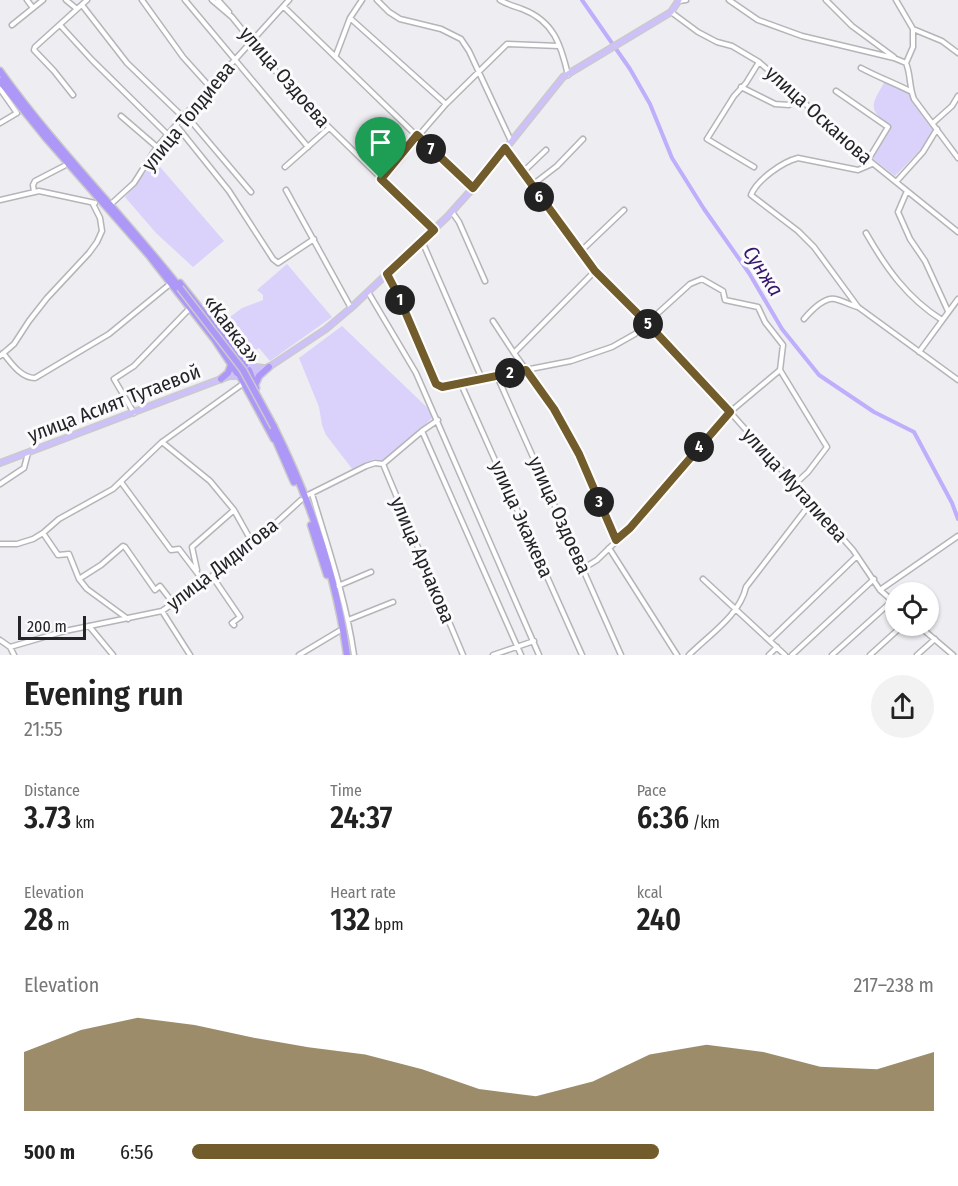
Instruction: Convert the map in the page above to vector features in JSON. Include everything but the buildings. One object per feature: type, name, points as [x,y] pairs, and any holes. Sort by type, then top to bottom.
[{"type":"highway","name":"«Кавказ»","points":[[0,71],[20,99],[179,289],[241,372],[281,446],[323,545],[339,607],[345,655]]},
{"type":"highway","name":"«Кавказ»","points":[[0,81],[46,138],[154,258]]},
{"type":"highway","points":[[154,258],[170,284],[255,386],[276,426],[281,446]]},
{"type":"highway","points":[[154,258],[189,292],[242,372]]},
{"type":"highway","points":[[255,386],[259,376],[269,367]]},
{"type":"highway","name":"«Кавказ»","points":[[242,372],[281,446]]},
{"type":"highway","points":[[221,379],[228,374],[242,372]]},
{"type":"highway","name":"«Кавказ»","points":[[303,499],[329,582],[345,655]]},
{"type":"main road","points":[[242,372],[269,367],[326,329],[351,308],[452,212],[563,77],[671,12],[679,0]]},
{"type":"main road","points":[[242,372],[269,367]]},
{"type":"main road","name":"улица Асият Тутаевой","points":[[0,463],[242,372]]},
{"type":"street","points":[[27,0],[33,8]]},
{"type":"street","points":[[12,25],[43,0]]},
{"type":"street","points":[[66,0],[77,9]]},
{"type":"street","points":[[73,95],[34,50],[87,0]]},
{"type":"street","points":[[142,0],[183,57],[210,87]]},
{"type":"street","points":[[185,0],[308,147]]},
{"type":"street","name":"улица Оздоева","points":[[217,0],[291,90],[434,230]]},
{"type":"street","name":"улица Толдиева","points":[[110,205],[134,183],[157,147],[184,115],[289,0]]},
{"type":"street","points":[[336,56],[350,18],[362,0]]},
{"type":"street","points":[[377,0],[388,12],[400,19],[441,28],[461,39],[511,141]]},
{"type":"street","points":[[500,0],[542,20],[558,36],[568,75]]},
{"type":"street","points":[[679,0],[686,0]]},
{"type":"street","points":[[729,0],[758,20],[794,33],[906,63]]},
{"type":"street","points":[[826,0],[852,26],[894,58]]},
{"type":"street","points":[[896,0],[913,29],[913,47],[906,63],[911,92],[958,158]]},
{"type":"street","points":[[82,5],[127,63],[189,117],[251,192]]},
{"type":"street","points":[[284,7],[473,188]]},
{"type":"street","name":"улица Осканова","points":[[671,12],[698,32],[717,42],[732,46],[759,62],[800,97],[829,128],[958,232]]},
{"type":"street","points":[[350,18],[446,104]]},
{"type":"street","points":[[60,25],[168,135]]},
{"type":"street","points":[[913,29],[942,40],[958,53]]},
{"type":"street","points":[[381,179],[417,135],[507,44],[559,46]]},
{"type":"street","points":[[754,167],[707,139],[727,106],[759,62]]},
{"type":"street","points":[[861,68],[886,82],[899,84],[911,92]]},
{"type":"street","points":[[741,87],[775,104],[789,105],[800,97]]},
{"type":"street","points":[[0,89],[17,113],[0,123]]},
{"type":"street","points":[[836,91],[888,127],[870,162],[858,170],[798,158],[789,160],[764,179],[754,189],[752,195],[806,239],[858,307],[958,380]]},
{"type":"street","points":[[933,123],[952,106],[958,96]]},
{"type":"street","points":[[121,116],[157,147]]},
{"type":"street","points":[[176,126],[229,190],[273,259],[278,263],[314,239]]},
{"type":"street","points":[[285,167],[329,128]]},
{"type":"street","points":[[896,182],[923,152],[938,129]]},
{"type":"street","points":[[531,186],[557,166],[583,139]]},
{"type":"street","name":"улица Муталиева","points":[[505,148],[595,271],[730,412],[857,556],[885,595]]},
{"type":"street","points":[[522,173],[546,150]]},
{"type":"street","points":[[34,192],[35,181],[64,166]]},
{"type":"street","points":[[286,190],[351,308]]},
{"type":"street","points":[[0,200],[39,191],[93,204],[101,201]]},
{"type":"street","points":[[908,191],[898,212],[910,239],[926,261],[948,311]]},
{"type":"street","points":[[93,204],[100,218],[102,231],[97,242],[47,298],[14,344],[2,354],[23,374],[29,378],[35,378],[109,334],[170,284]]},
{"type":"street","points":[[580,252],[624,210]]},
{"type":"street","points":[[452,212],[459,222],[485,281]]},
{"type":"street","points":[[866,233],[902,288],[926,310],[942,320]]},
{"type":"street","points":[[422,241],[482,378]]},
{"type":"street","points":[[514,353],[595,271]]},
{"type":"street","points":[[387,274],[435,381],[442,387],[571,361],[612,347],[648,324],[690,284],[702,279],[723,291],[726,300],[758,307],[765,322],[783,345],[780,370],[827,447],[808,472],[794,485]]},
{"type":"street","points":[[368,292],[416,373],[539,655]]},
{"type":"street","points":[[804,320],[826,300],[835,298],[846,305],[858,307]]},
{"type":"street","points":[[919,352],[958,299]]},
{"type":"street","points":[[134,413],[114,380],[134,366],[190,308]]},
{"type":"street","points":[[493,321],[554,409],[579,454],[616,540]]},
{"type":"street","points":[[584,568],[630,528],[730,412],[780,370]]},
{"type":"street","points":[[0,544],[17,544],[43,533],[59,519],[113,489],[162,442],[242,372]]},
{"type":"street","name":"улица Оздоева","points":[[497,376],[621,655]]},
{"type":"street","name":"улица Экажева","points":[[461,384],[582,655]]},
{"type":"street","points":[[303,499],[366,466],[375,463],[383,464],[438,420]]},
{"type":"street","points":[[422,431],[521,655]]},
{"type":"street","points":[[162,442],[210,481],[234,510],[253,544]]},
{"type":"street","points":[[0,484],[24,468],[28,452]]},
{"type":"street","name":"улица Арчакова","points":[[383,464],[463,655]]},
{"type":"street","points":[[121,482],[171,550],[179,549],[198,571],[204,582]]},
{"type":"street","points":[[312,494],[330,550],[348,620],[354,655]]},
{"type":"street","name":"улица Дидигова","points":[[10,647],[89,626],[162,611],[253,544],[303,499]]},
{"type":"street","points":[[690,655],[736,609],[743,599],[746,587],[810,504]]},
{"type":"street","points":[[198,571],[192,547],[234,510]]},
{"type":"street","points":[[43,533],[58,555],[69,554],[79,579],[87,589],[128,619]]},
{"type":"street","points":[[880,590],[958,536]]},
{"type":"street","points":[[79,579],[101,565],[123,546],[155,590],[160,586],[174,604]]},
{"type":"street","points":[[609,548],[677,655]]},
{"type":"street","points":[[770,640],[857,556]]},
{"type":"street","points":[[338,585],[371,572]]},
{"type":"street","points":[[212,576],[240,617],[232,623],[234,626]]},
{"type":"street","points":[[703,579],[785,655]]},
{"type":"street","points":[[792,655],[874,579]]},
{"type":"street","points":[[348,620],[393,602]]},
{"type":"street","points":[[162,611],[172,631],[190,655]]},
{"type":"street","points":[[832,655],[885,611]]},
{"type":"street","points":[[89,626],[113,655]]},
{"type":"street","points":[[299,655],[339,631]]},
{"type":"street","points":[[870,655],[892,636]]},
{"type":"street","points":[[931,636],[953,655]]},
{"type":"street","points":[[917,655],[934,639]]},
{"type":"street","points":[[0,640],[10,647],[14,655]]},
{"type":"street","points":[[493,655],[534,641]]},
{"type":"street","points":[[769,655],[777,647]]},
{"type":"shaded area","points":[[884,83],[898,85],[908,92],[934,128],[924,146],[895,176],[871,157],[889,126],[875,111],[874,106]]},
{"type":"shaded area","points":[[155,161],[224,241],[193,267],[156,233],[125,197]]},
{"type":"shaded area","points":[[287,264],[332,317],[270,361],[259,348],[254,351],[230,317],[242,308],[263,300],[263,295],[257,290]]},
{"type":"shaded area","points":[[342,326],[435,415],[388,461],[374,459],[353,470],[326,435],[319,407],[299,358]]},
{"type":"waterway","name":"Сунжа","points":[[582,0],[630,69],[650,104],[672,158],[749,273],[782,329],[819,375],[874,412],[914,432],[952,503],[958,519]]},
{"type":"route","points":[[417,135],[473,188],[505,148],[595,271],[730,412],[630,528],[616,540],[579,454],[554,409],[526,370],[442,387],[436,384],[387,274],[434,230],[381,179],[417,135]]}]
